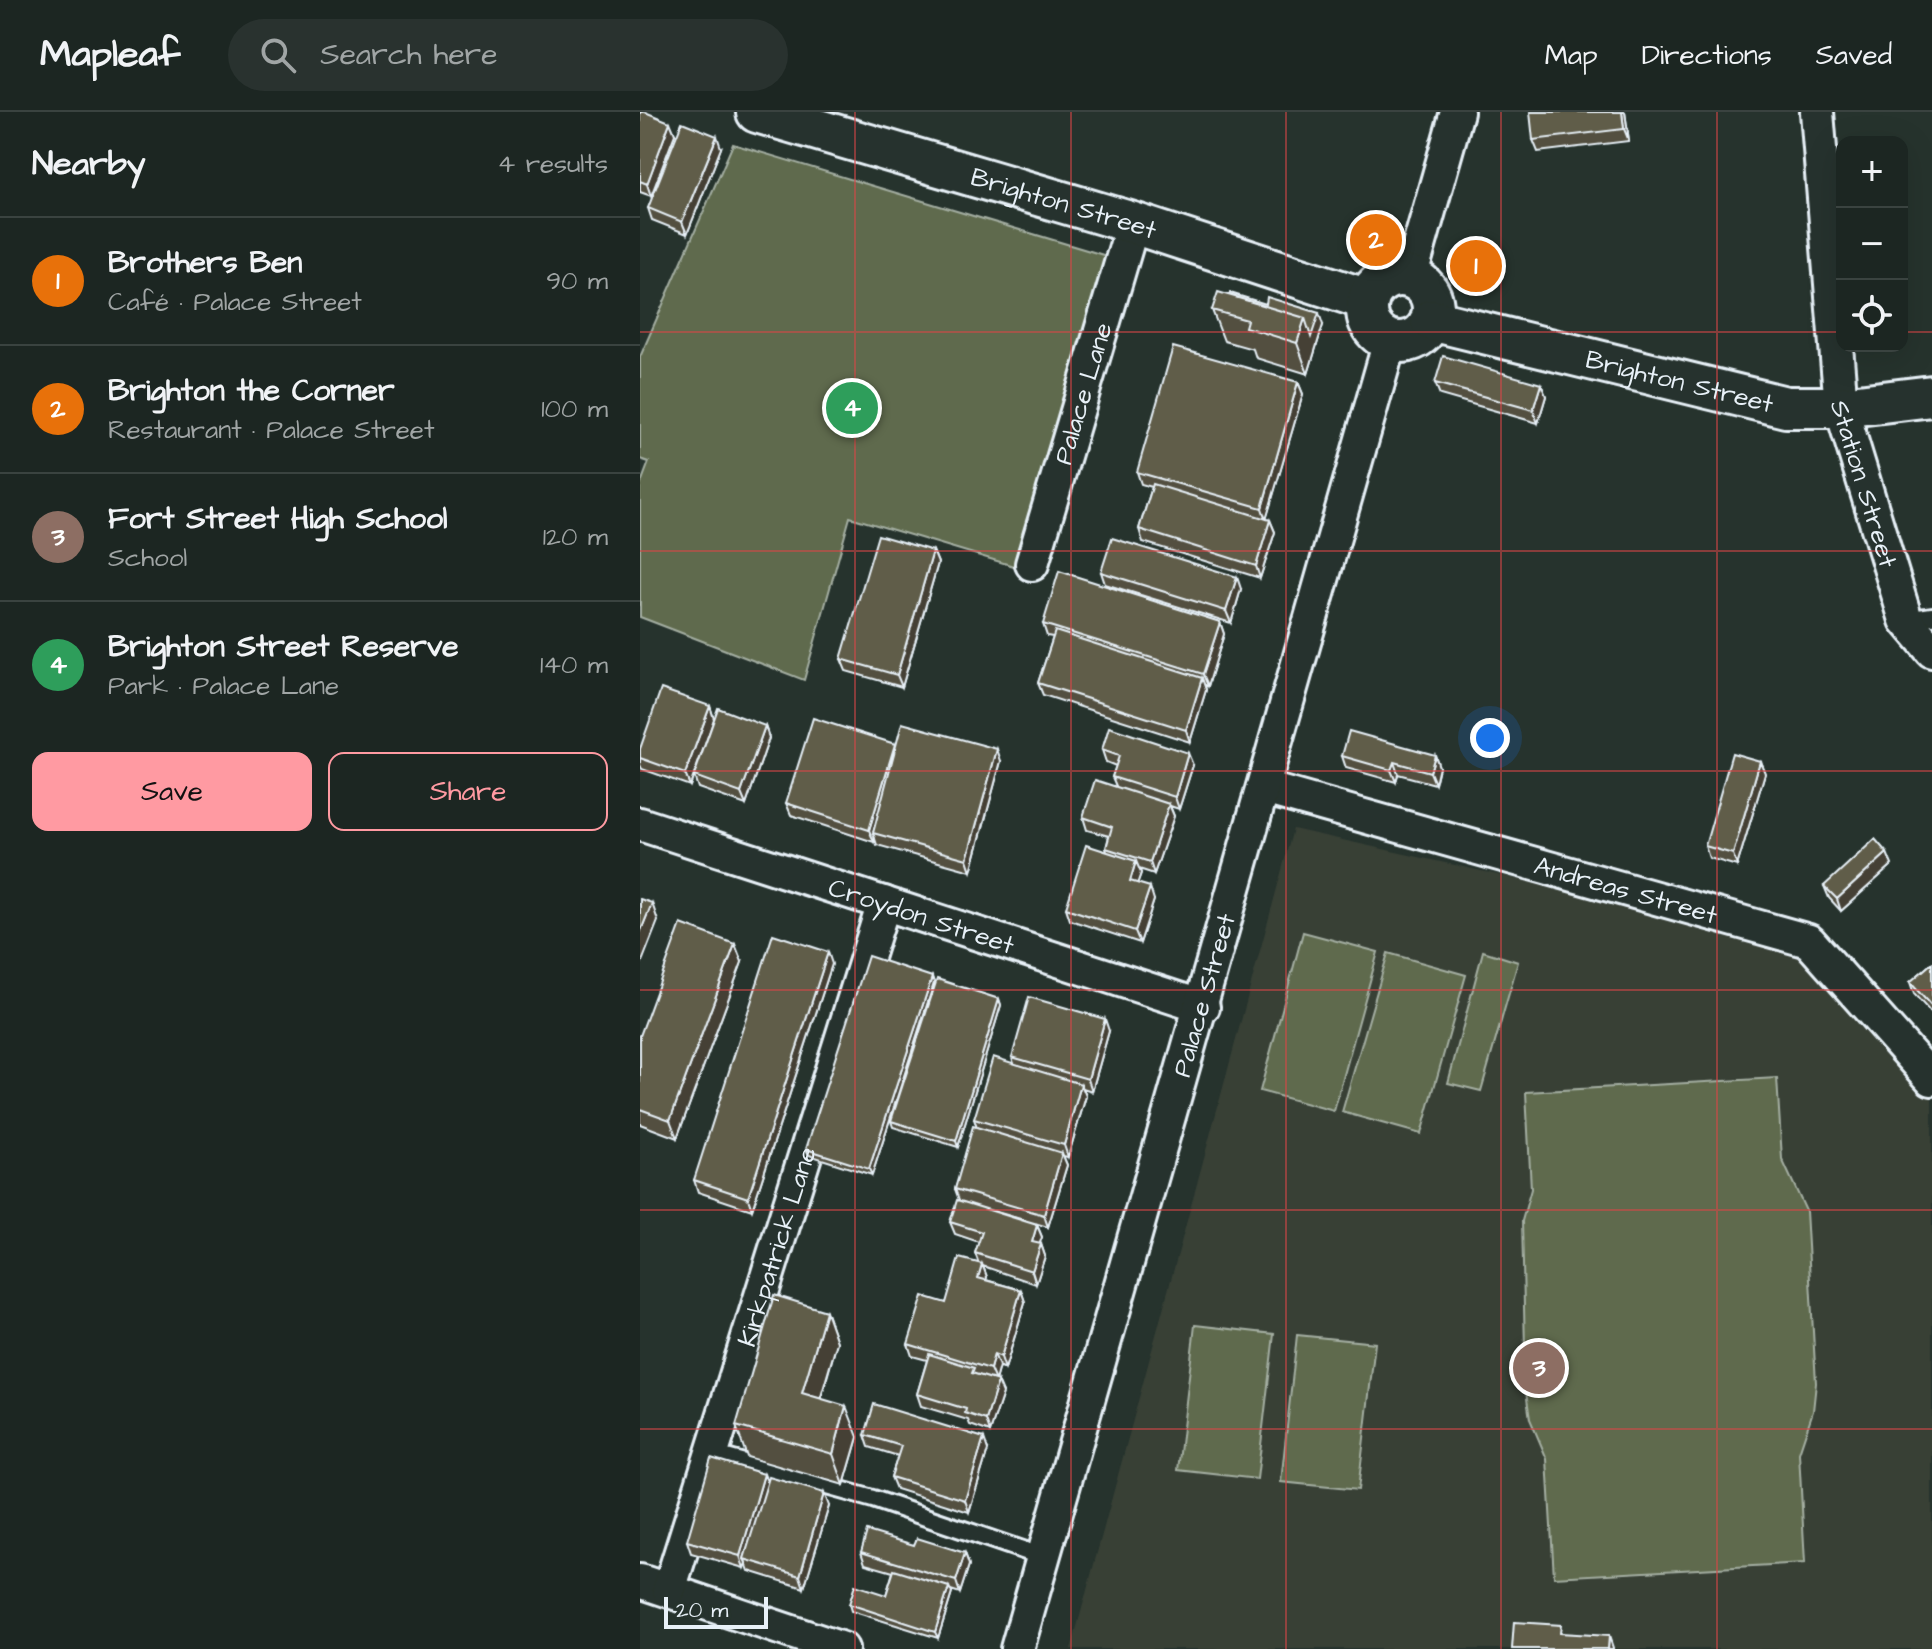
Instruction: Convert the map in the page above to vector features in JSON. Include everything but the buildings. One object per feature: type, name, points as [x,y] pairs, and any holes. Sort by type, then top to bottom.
[{"type":"street","name":"Brighton Street","points":[[757,112],[1133,223],[1368,300]]},
{"type":"street","points":[[1410,278],[1457,112]]},
{"type":"street","name":"Station Street","points":[[1817,112],[1841,407],[1932,651]]},
{"type":"street","name":"Palace Lane","points":[[1032,564],[1133,223]]},
{"type":"street","points":[[1410,278],[1419,283],[1431,299],[1431,320],[1426,329],[1410,340],[1390,341],[1374,329],[1367,310],[1368,300],[1372,291],[1388,279],[1410,278]]},
{"type":"street","name":"Brighton Street","points":[[1431,320],[1786,407],[1841,407],[1932,396]]},
{"type":"street","name":"Palace Street","points":[[1017,1649],[1203,1007],[1390,341]]},
{"type":"street","name":"Andreas Street","points":[[1264,788],[1809,941],[1932,1079]]},
{"type":"street","name":"Croydon Street","points":[[640,824],[1203,1007]]},
{"type":"street","name":"Kirkpatrick Lane","points":[[654,1586],[712,1454],[884,903]]},
{"type":"street","points":[[654,1586],[842,1649]]},
{"type":"lane","points":[[712,1454],[873,1499],[1043,1557]]},
{"type":"shaded area","points":[[1293,829],[1790,940],[1932,1088],[1932,1649],[1071,1649]]},
{"type":"green space","points":[[733,144],[1110,257],[1017,567],[850,517],[804,680],[640,617],[640,486],[649,462],[640,459],[640,357]]},
{"type":"green space","points":[[1303,932],[1378,952],[1334,1111],[1260,1091]]},
{"type":"green space","points":[[1483,951],[1518,962],[1481,1091],[1448,1083]]},
{"type":"green space","points":[[1388,953],[1466,975],[1421,1134],[1342,1112]]},
{"type":"green space","points":[[1777,1078],[1782,1159],[1806,1211],[1816,1383],[1813,1411],[1799,1453],[1805,1563],[1554,1577],[1547,1459],[1530,1419],[1526,1392],[1522,1221],[1531,1189],[1526,1092]]},
{"type":"green space","points":[[1195,1325],[1274,1334],[1257,1479],[1178,1470]]},
{"type":"green space","points":[[1297,1335],[1375,1343],[1358,1490],[1281,1482]]},
{"type":"place","name":"Brighton the Corner","points":[[1376,240]]},
{"type":"place","name":"Brothers Ben","points":[[1476,266]]},
{"type":"place","name":"Brighton Street Reserve","points":[[852,408]]},
{"type":"place","name":"Fort Street High School","points":[[1539,1368]]}]
